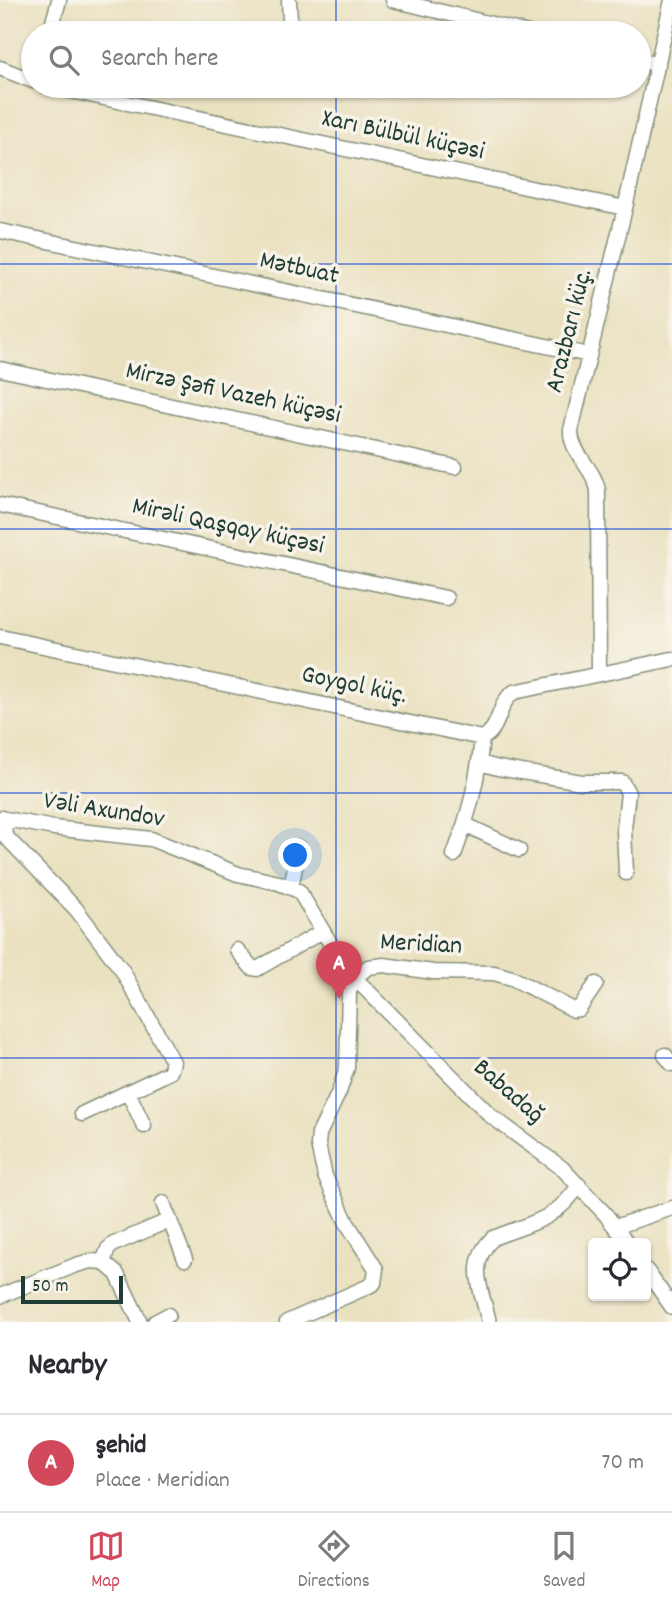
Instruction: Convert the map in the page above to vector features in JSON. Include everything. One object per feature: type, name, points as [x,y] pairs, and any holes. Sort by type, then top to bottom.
[{"type":"street","points":[[53,21],[59,0]]},
{"type":"street","points":[[289,0],[290,21]]},
{"type":"street","points":[[393,0],[479,21]]},
{"type":"street","name":"Arazbarı küç.","points":[[651,95],[672,0]]},
{"type":"street","points":[[651,63],[658,65]]},
{"type":"street","points":[[2,73],[21,78]]},
{"type":"street","name":"Xarı Bülbül küçəsi","points":[[104,98],[625,208]]},
{"type":"street","name":"Arazbarı küç.","points":[[599,674],[598,490],[593,473],[574,446],[571,437],[650,98]]},
{"type":"street","name":"Mətbuat","points":[[0,232],[589,355]]},
{"type":"street","name":"Mirzə Şəfi Vazeh küçəsi","points":[[0,369],[455,467]]},
{"type":"street","name":"Mirəli Qaşqay küçəsi","points":[[0,505],[446,598]]},
{"type":"street","name":"Goygol küç.","points":[[0,636],[482,738]]},
{"type":"street","points":[[454,856],[477,784],[482,738],[491,732],[506,699],[514,692],[672,659]]},
{"type":"street","points":[[480,763],[582,782],[622,782],[628,793],[624,838],[626,873]]},
{"type":"street","points":[[1,818],[6,837],[76,909],[122,970],[173,1062],[170,1072],[82,1114]]},
{"type":"street","name":"Vəli Axundov","points":[[1,818],[54,828],[151,839],[238,874],[291,887]]},
{"type":"street","points":[[466,824],[519,850]]},
{"type":"street","points":[[299,848],[291,887],[303,895],[339,959],[355,978]]},
{"type":"street","points":[[237,950],[252,968],[257,969],[323,931]]},
{"type":"street","name":"Meridian","points":[[287,1322],[367,1287],[374,1283],[377,1275],[373,1262],[347,1223],[325,1177],[318,1145],[319,1134],[347,1068],[349,992],[355,978],[372,965],[433,972],[494,973],[512,978],[574,1010],[579,1009],[596,984]]},
{"type":"street","name":"Babadağ","points":[[355,978],[491,1116],[556,1163],[579,1185],[623,1238]]},
{"type":"street","points":[[128,1092],[144,1126]]},
{"type":"street","points":[[489,1322],[477,1271],[477,1262],[486,1245],[493,1238],[555,1214],[579,1185]]},
{"type":"street","points":[[163,1203],[185,1259]]},
{"type":"street","points":[[615,1227],[672,1208]]},
{"type":"street","points":[[103,1262],[108,1249],[114,1244],[170,1220]]},
{"type":"street","points":[[0,1296],[76,1265],[91,1261],[103,1262],[112,1268],[121,1280],[140,1322]]},
{"type":"street","points":[[651,1277],[672,1307]]},
{"type":"place","name":"şehid","points":[[339,999]]}]
